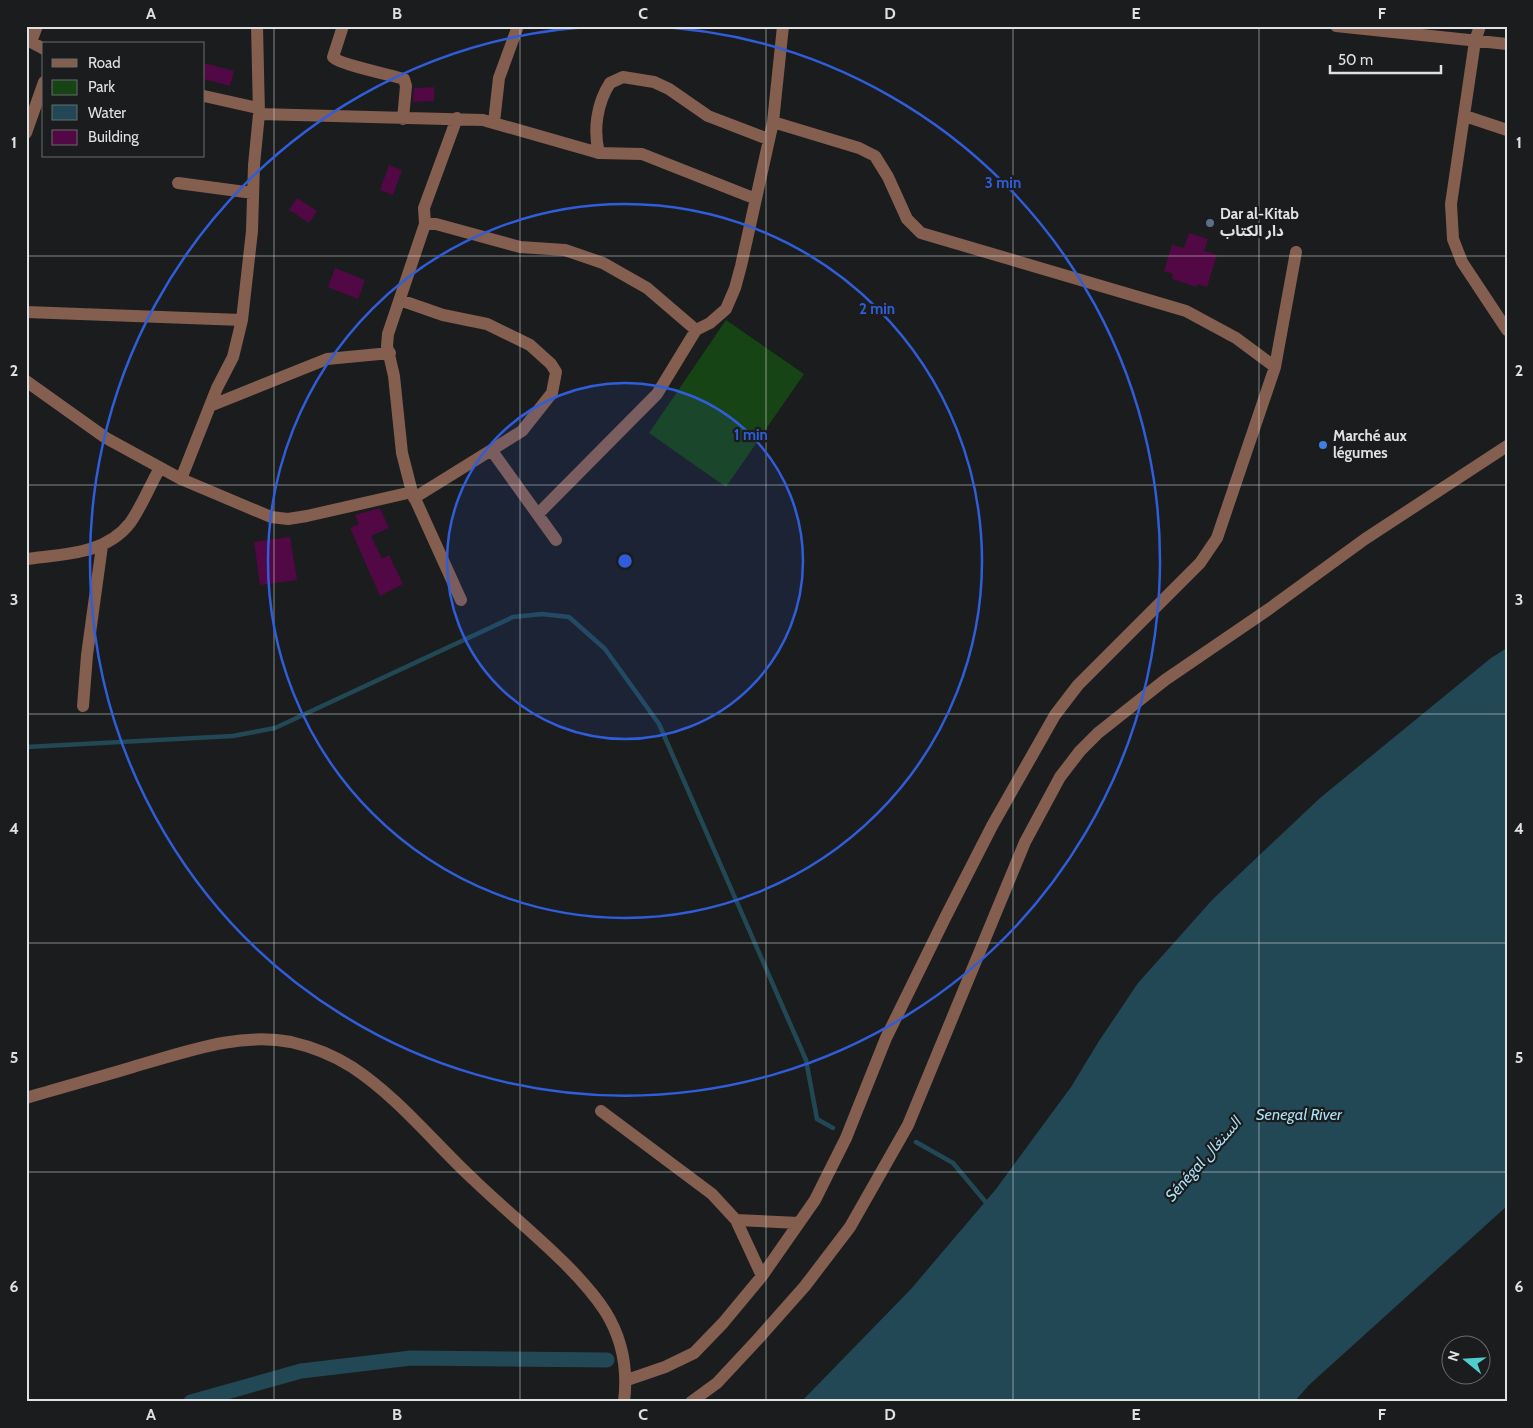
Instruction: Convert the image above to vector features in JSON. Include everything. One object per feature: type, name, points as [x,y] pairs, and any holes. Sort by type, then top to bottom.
[{"type":"street","points":[[38,26],[29,40],[42,48]]},
{"type":"street","points":[[181,479],[210,406],[233,357],[242,320],[252,238],[258,111],[257,26]]},
{"type":"street","points":[[343,26],[333,58],[338,62],[372,69],[404,80],[406,83],[403,118]]},
{"type":"street","points":[[494,122],[499,78],[518,26]]},
{"type":"street","points":[[538,514],[657,394],[696,330],[710,323],[726,309],[741,266],[773,122],[782,26]]},
{"type":"street","points":[[1336,26],[1507,44]]},
{"type":"street","points":[[1480,26],[1475,41],[1451,204],[1453,239],[1462,262],[1507,330]]},
{"type":"street","points":[[598,152],[596,134],[600,106],[610,83],[623,77],[654,82],[669,89],[708,116],[768,139]]},
{"type":"street","points":[[26,133],[42,88]]},
{"type":"street","points":[[205,96],[258,111],[403,118],[458,118],[494,122],[598,152],[642,154],[756,199]]},
{"type":"street","points":[[1465,116],[1507,130]]},
{"type":"street","points":[[458,118],[424,208],[425,224],[388,334],[396,389],[402,453],[413,495],[461,600]]},
{"type":"street","points":[[773,122],[859,148],[875,156],[888,177],[907,219],[921,233],[1186,310],[1236,338],[1275,367]]},
{"type":"street","points":[[178,183],[253,192]]},
{"type":"street","points":[[425,224],[436,224],[520,246],[560,249],[588,257],[603,263],[647,288],[696,330]]},
{"type":"street","points":[[627,1380],[665,1367],[694,1353],[723,1323],[762,1276],[815,1200],[846,1138],[886,1038],[949,910],[992,826],[1055,715],[1078,685],[1200,564],[1217,538],[1275,367],[1296,252]]},
{"type":"street","points":[[26,381],[82,423],[160,468],[241,505],[279,518],[307,516],[413,495],[522,432],[552,393],[556,372],[551,364],[530,345],[487,324],[443,315],[400,300]]},
{"type":"street","points":[[26,312],[242,320]]},
{"type":"street","points":[[210,406],[327,359],[390,353]]},
{"type":"street","points":[[692,1402],[717,1382],[805,1286],[854,1218],[908,1125],[1025,842],[1060,777],[1080,751],[1098,733],[1165,680],[1365,539],[1507,446]]},
{"type":"street","points":[[492,451],[556,540]]},
{"type":"street","points":[[26,560],[88,550],[102,546],[113,539],[131,521],[160,468]]},
{"type":"street","points":[[83,706],[87,655],[102,546]]},
{"type":"street","points":[[26,1098],[177,1054],[255,1038],[290,1042],[323,1051],[353,1068],[405,1110],[472,1179],[570,1270],[605,1311],[621,1344],[627,1380],[624,1402]]},
{"type":"street","points":[[601,1111],[712,1194],[736,1220],[762,1276]]},
{"type":"street","points":[[736,1220],[799,1223]]},
{"type":"green space","points":[[726,320],[804,374],[726,487],[649,433]]},
{"type":"water","name":"Senegal River","points":[[1507,648],[1507,1206],[1309,1385],[1294,1402],[801,1402],[911,1289],[996,1189],[1071,1087],[1138,983],[1213,899],[1320,798],[1491,658]]},
{"type":"building","points":[[205,63],[234,71],[230,86],[205,79]]},
{"type":"building","points":[[434,87],[434,101],[413,102],[414,88]]},
{"type":"building","points":[[389,165],[402,170],[393,195],[380,190]]},
{"type":"building","points":[[297,198],[317,211],[309,223],[289,210]]},
{"type":"building","points":[[1189,233],[1208,239],[1204,251],[1217,255],[1207,287],[1197,284],[1197,287],[1172,279],[1173,274],[1164,271],[1172,245],[1184,248]]},
{"type":"building","points":[[335,268],[365,280],[358,299],[328,287]]},
{"type":"building","points":[[380,508],[389,528],[371,536],[382,559],[389,555],[403,584],[380,596],[350,528],[359,524],[355,515]]},
{"type":"building","points":[[290,537],[297,580],[260,585],[254,542]]},
{"type":"waterway","points":[[26,747],[233,736],[275,728],[513,617],[542,614],[569,617],[605,649],[659,724],[806,1060],[817,1119],[833,1128]]},
{"type":"waterway","points":[[916,1142],[953,1163],[989,1206]]},
{"type":"waterway","points":[[191,1402],[301,1371],[411,1358],[607,1360]]},
{"type":"place","name":"Dar al-Kitab دار الكتاب","points":[[1210,223]]},
{"type":"place","name":"Marché aux légumes","points":[[1323,445]]},
{"type":"water label","name":"Sénégal السنغال","points":[[1203,1159]]}]
